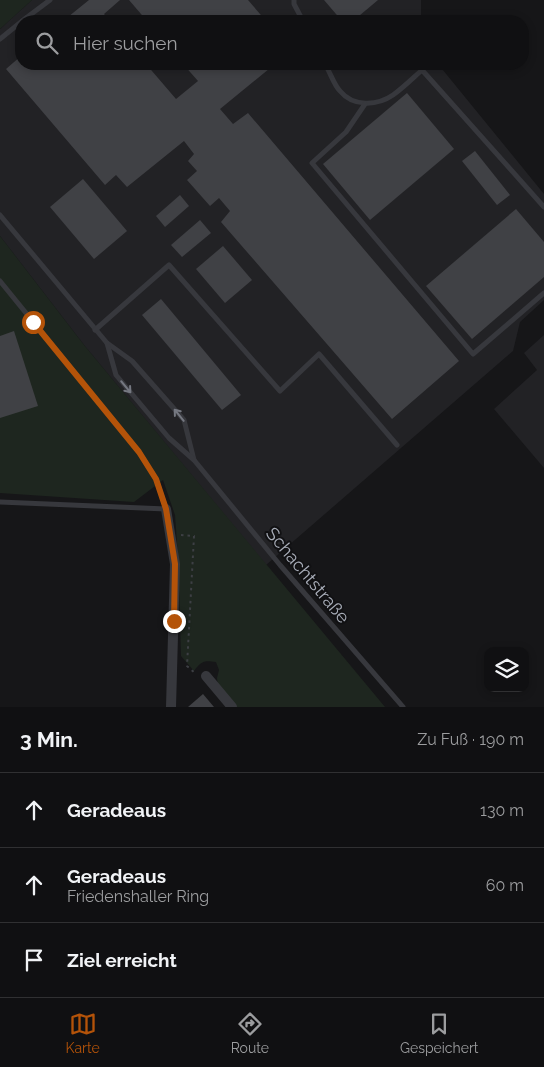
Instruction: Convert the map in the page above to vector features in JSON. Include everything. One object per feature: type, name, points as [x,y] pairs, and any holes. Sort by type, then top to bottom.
[{"type":"street","points":[[166,509],[175,564],[171,707]]},
{"type":"street","points":[[206,676],[232,707]]},
{"type":"lane","points":[[31,15],[50,0]]},
{"type":"lane","points":[[294,0],[300,15]]},
{"type":"lane","points":[[0,39],[15,27]]},
{"type":"lane","points":[[328,70],[340,91],[352,100],[365,104],[378,102],[393,96],[422,70],[544,207]]},
{"type":"lane","points":[[365,104],[346,132],[312,163],[473,354],[544,293]]},
{"type":"lane","points":[[0,215],[95,330],[107,343],[132,361],[184,420],[194,460]]},
{"type":"lane","points":[[95,330],[169,265],[280,391],[319,354],[397,445]]},
{"type":"lane","points":[[0,281],[139,452],[156,479],[166,509],[0,502]]},
{"type":"lane","name":"Schachtstraße","points":[[107,343],[116,375],[169,438],[194,460],[280,565],[402,707]]},
{"type":"path","points":[[170,534],[194,536],[187,666],[195,674],[206,676]]},
{"type":"shaded area","points":[[0,0],[32,0],[15,15],[0,29]]},
{"type":"shaded area","points":[[32,0],[421,0],[421,15],[15,15]]},
{"type":"shaded area","points":[[15,15],[15,70],[443,70],[544,194],[544,300],[520,322],[513,351],[266,565],[84,345],[0,236],[0,29]]},
{"type":"shaded area","points":[[0,236],[84,345],[385,707],[236,707],[218,686],[219,670],[216,662],[203,662],[194,671],[181,656],[175,515],[163,480],[134,502],[0,493]]},
{"type":"shaded area","points":[[544,335],[544,468],[494,409],[537,370],[524,353]]},
{"type":"building","points":[[89,0],[120,0],[105,15],[70,15]]},
{"type":"building","points":[[129,0],[248,0],[261,15],[142,15]]},
{"type":"building","points":[[324,0],[378,0],[360,15],[337,15]]},
{"type":"building","points":[[15,61],[15,70],[151,70],[176,99],[198,81],[188,70],[268,70],[220,109],[233,124],[248,113],[459,361],[392,419],[221,222],[230,211],[219,198],[210,206],[187,180],[197,171],[188,161],[194,154],[184,141],[127,187],[116,175],[105,185],[6,69]]},
{"type":"building","points":[[407,93],[454,149],[370,220],[323,164]]},
{"type":"building","points":[[475,151],[510,195],[497,205],[462,161]]},
{"type":"building","points":[[83,179],[127,231],[94,259],[50,207]]},
{"type":"building","points":[[180,195],[189,206],[165,227],[156,216]]},
{"type":"building","points":[[516,209],[544,242],[544,277],[472,339],[426,286]]},
{"type":"building","points":[[200,220],[211,233],[182,257],[171,245]]},
{"type":"building","points":[[223,246],[252,280],[225,303],[196,269]]},
{"type":"building","points":[[161,299],[241,395],[222,410],[142,315]]},
{"type":"building","points":[[14,331],[38,406],[0,418],[0,336]]},
{"type":"building","points":[[203,694],[214,707],[188,707]]},
{"type":"route","points":[[33,322],[139,452],[156,479],[166,509],[175,564],[174,621]]}]
